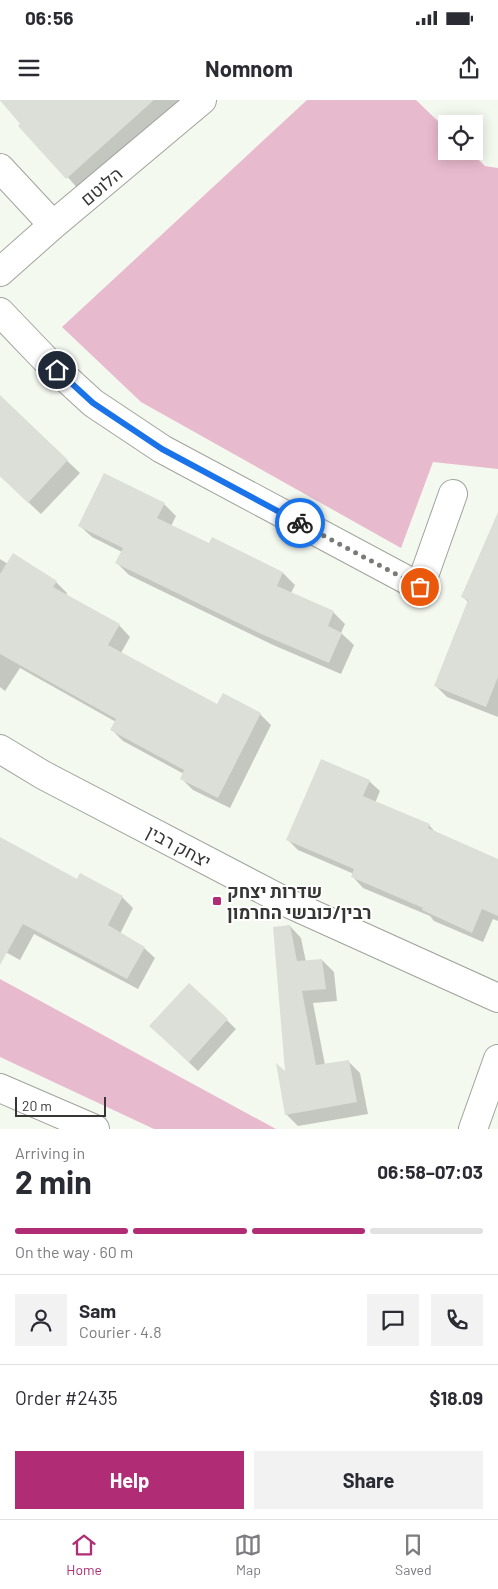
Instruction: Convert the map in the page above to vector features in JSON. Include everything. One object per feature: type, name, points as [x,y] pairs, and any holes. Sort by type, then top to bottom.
[{"type":"street","name":"הלוטם","points":[[0,272],[54,224],[202,100]]},
{"type":"street","points":[[0,168],[54,224]]},
{"type":"street","points":[[0,312],[45,359],[93,403],[162,449],[420,587],[454,494]]},
{"type":"street","name":"יצחק רבין","points":[[0,749],[43,775],[290,904],[498,998]]},
{"type":"street","points":[[473,1129],[498,1059]]},
{"type":"street","points":[[0,1088],[95,1129]]},
{"type":"shaded area","points":[[307,100],[416,100],[438,121],[438,160],[479,160],[485,166],[498,168],[498,469],[433,462],[401,548],[141,402],[62,327]]},
{"type":"shaded area","points":[[0,979],[276,1129],[154,1129],[0,1057]]},
{"type":"building","points":[[0,100],[154,100],[66,179],[18,126],[20,124]]},
{"type":"building","points":[[0,395],[68,460],[28,503],[0,476]]},
{"type":"building","points":[[104,473],[165,503],[157,518],[209,543],[212,537],[283,572],[277,586],[334,611],[328,626],[342,633],[329,663],[259,633],[115,563],[123,548],[78,526]]},
{"type":"building","points":[[498,512],[498,677],[486,707],[434,686],[468,600],[461,597]]},
{"type":"building","points":[[13,553],[57,581],[53,587],[120,624],[108,645],[217,704],[223,693],[261,713],[218,798],[180,779],[184,770],[110,730],[116,719],[0,654],[0,574]]},
{"type":"building","points":[[321,759],[370,780],[363,796],[430,824],[428,828],[498,859],[498,916],[482,909],[472,933],[422,910],[423,908],[351,877],[354,869],[286,840]]},
{"type":"building","points":[[0,837],[77,879],[80,873],[123,896],[108,925],[145,947],[127,979],[23,924],[0,965]]},
{"type":"building","points":[[290,925],[297,961],[322,959],[326,989],[302,991],[316,1065],[349,1060],[357,1102],[285,1115],[276,1063],[285,1071],[273,927]]},
{"type":"building","points":[[189,983],[228,1019],[189,1062],[149,1026]]},
{"type":"way so far","points":[[300,523],[420,587]]},
{"type":"place","name":"שדרות יצחק רבין/כובשי החרמון","points":[[217,901]]},
{"type":"route","points":[[57,370],[93,403],[162,449],[300,523]]}]
